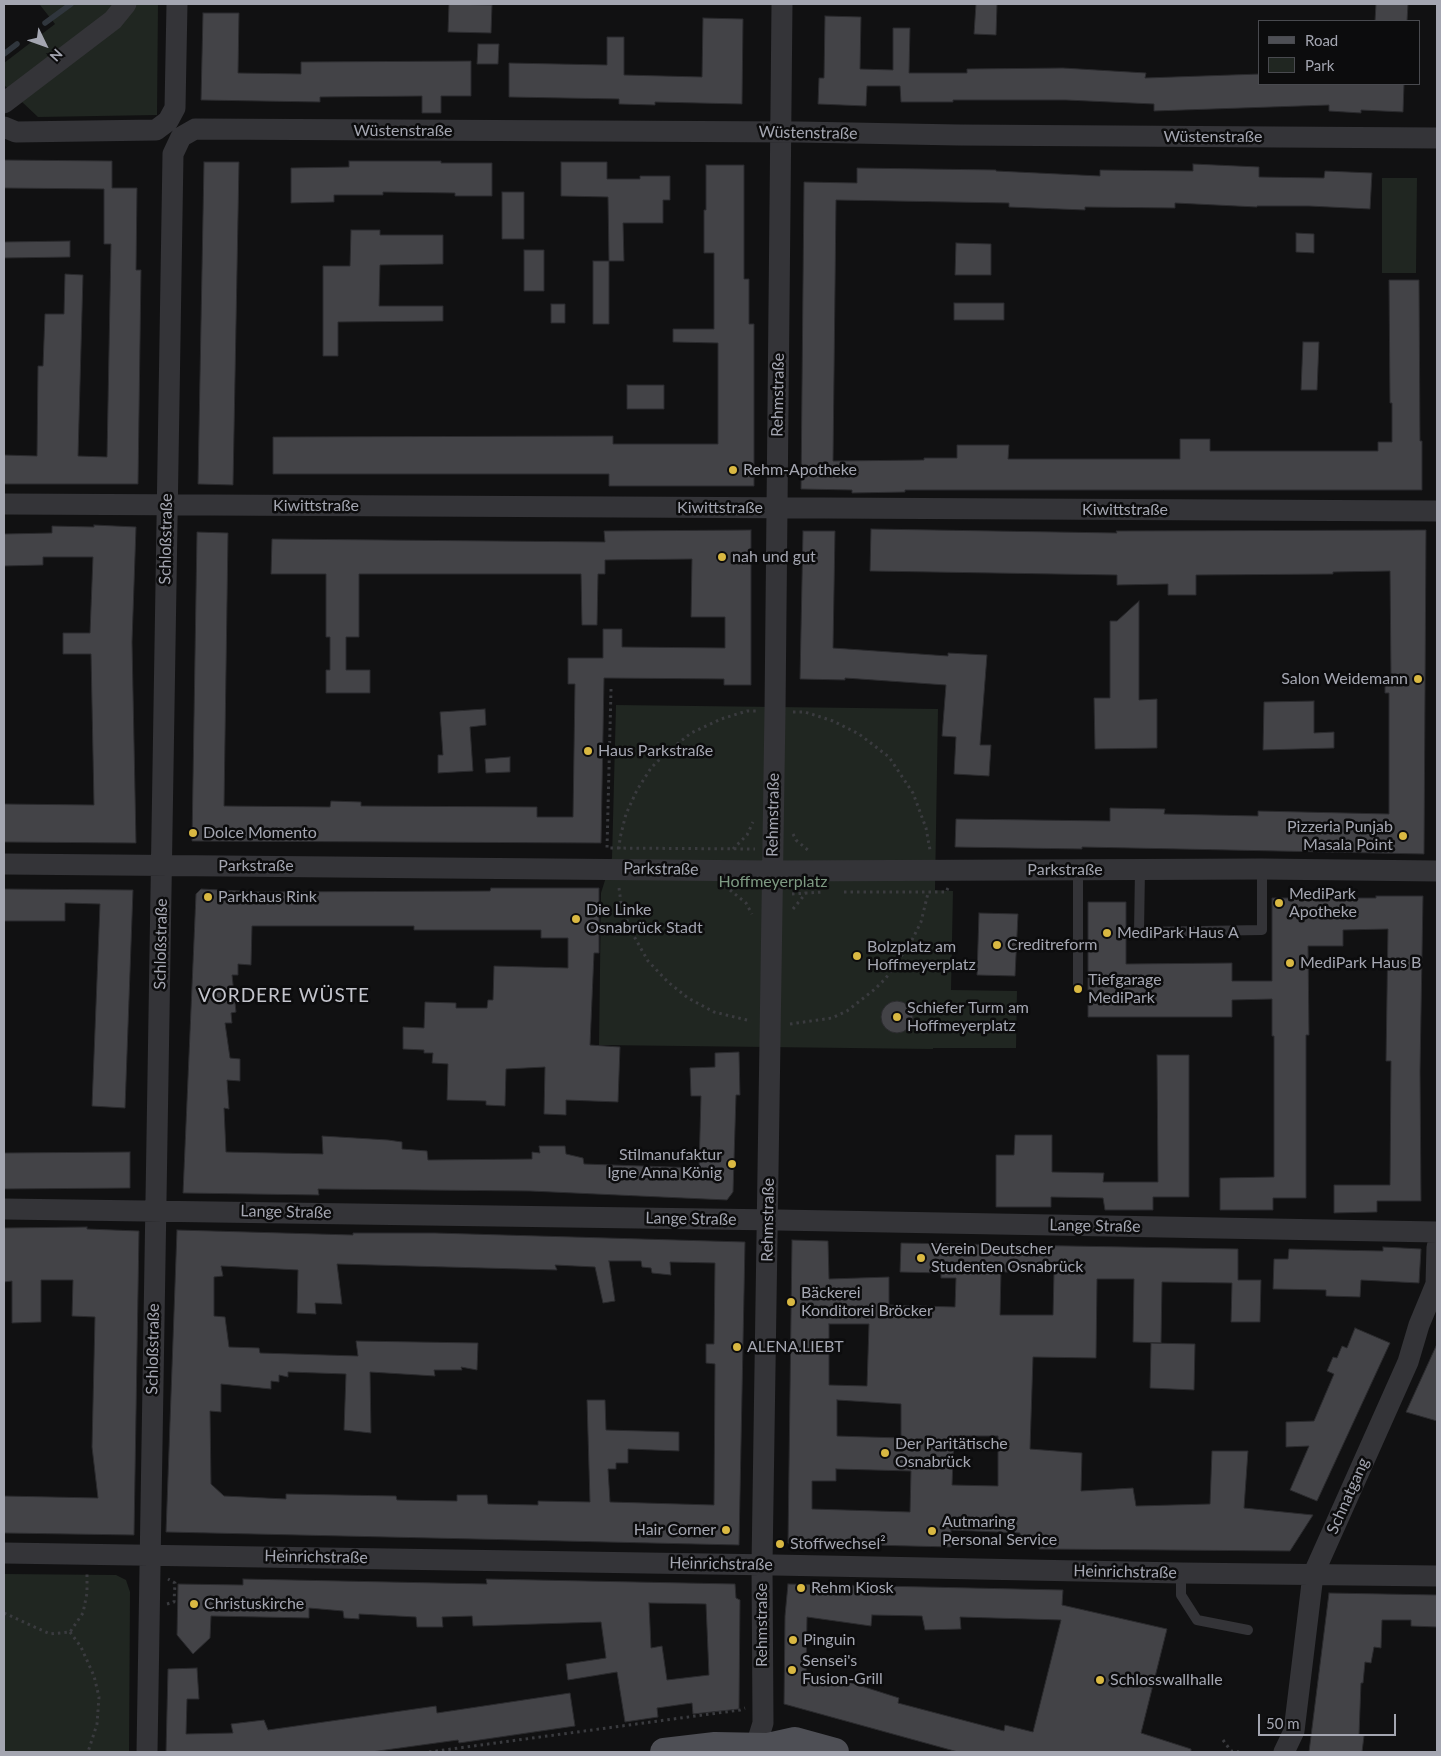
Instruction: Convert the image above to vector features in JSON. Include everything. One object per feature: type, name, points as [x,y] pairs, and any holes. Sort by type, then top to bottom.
[{"type":"main road","points":[[664,1752],[715,1746],[763,1749],[795,1741],[835,1752]]},
{"type":"street","points":[[4,103],[113,20],[126,4]]},
{"type":"street","name":"Schloßstraße","points":[[147,1752],[177,4]]},
{"type":"street","name":"Rehmstraße","points":[[763,1749],[762,1565],[775,712],[782,4]]},
{"type":"street","name":"Wüstenstraße","points":[[4,127],[16,132],[174,129],[1437,138]]},
{"type":"street","name":"Kiwittstraße","points":[[4,504],[1437,512]]},
{"type":"street","name":"Parkstraße","points":[[4,864],[162,865],[618,858],[772,871],[1262,868],[1437,871]]},
{"type":"street","name":"Lange Straße","points":[[4,1209],[1437,1232]]},
{"type":"street","name":"Schnatgang","points":[[1284,1752],[1294,1731],[1313,1574],[1408,1362],[1419,1325],[1436,1284],[1437,1247]]},
{"type":"street","name":"Heinrichstraße","points":[[4,1553],[149,1554],[1181,1574],[1437,1576]]},
{"type":"lane","points":[[1140,869],[1139,932],[1262,930],[1262,868]]},
{"type":"lane","points":[[1078,870],[1078,989]]},
{"type":"lane","points":[[1181,1574],[1181,1595],[1198,1620],[1248,1630]]},
{"type":"path","points":[[611,689],[607,848],[618,858]]},
{"type":"path","points":[[752,1021],[714,1012],[688,998],[668,982],[648,961],[631,931],[622,903],[618,858],[620,838],[626,814],[637,790],[651,768],[666,753],[691,734],[721,719],[747,712],[805,712],[833,721],[859,734],[889,757],[913,793],[926,828],[930,850]]},
{"type":"path","points":[[787,1024],[832,1018],[875,990],[886,978],[911,942],[920,922],[928,893]]},
{"type":"path","points":[[4,1613],[50,1634],[70,1632],[83,1614],[87,1593],[86,1554]]},
{"type":"path","points":[[174,1602],[175,1583]]},
{"type":"path","points":[[70,1632],[81,1647],[94,1676],[98,1697],[96,1724],[88,1752]]},
{"type":"path","points":[[428,1752],[740,1710],[748,1706]]},
{"type":"path","points":[[1223,1740],[1231,1751],[1239,1752]]},
{"type":"green space","points":[[41,4],[158,4],[157,115],[38,117],[4,85],[4,63],[55,24]]},
{"type":"green space","points":[[1382,178],[1417,178],[1416,273],[1382,273]]},
{"type":"green space","name":"Hoffmeyerplatz","points":[[616,705],[938,709],[935,890],[953,891],[951,990],[1017,991],[1016,1048],[933,1049],[599,1045],[601,893],[612,858]]},
{"type":"green space","points":[[4,1574],[116,1575],[126,1580],[130,1592],[129,1752],[4,1752]]},
{"type":"building","points":[[449,4],[492,5],[491,33],[448,32]]},
{"type":"building","points":[[976,4],[997,4],[996,35],[974,34]]},
{"type":"building","points":[[1376,4],[1408,4],[1407,20],[1375,20]]},
{"type":"building","points":[[203,13],[239,13],[238,73],[301,74],[301,62],[471,61],[471,96],[441,96],[441,113],[422,113],[422,96],[320,97],[320,102],[201,100]]},
{"type":"building","points":[[825,16],[861,17],[860,69],[893,70],[893,28],[910,28],[909,73],[967,73],[967,69],[1063,68],[1146,73],[1145,78],[1258,74],[1258,85],[1404,85],[1403,112],[1361,110],[1361,113],[1329,111],[1329,105],[1154,111],[1154,104],[1066,100],[901,102],[900,86],[867,86],[866,106],[818,104],[819,78],[824,78]]},
{"type":"building","points":[[703,18],[743,19],[742,104],[655,102],[655,105],[619,104],[619,99],[509,97],[509,63],[607,65],[607,37],[624,37],[624,75],[702,77]]},
{"type":"building","points":[[478,44],[499,44],[498,64],[477,64]]},
{"type":"building","points":[[4,160],[112,161],[112,188],[137,188],[136,270],[141,270],[138,484],[4,484],[4,455],[37,456],[38,366],[43,366],[45,314],[64,314],[65,274],[83,275],[78,456],[107,457],[111,244],[104,244],[104,189],[4,188]]},
{"type":"building","points":[[349,161],[492,163],[492,196],[455,196],[455,193],[383,192],[383,195],[334,195],[334,202],[291,203],[291,168],[349,167]]},
{"type":"building","points":[[204,162],[239,162],[233,485],[198,484]]},
{"type":"building","points":[[561,162],[607,162],[607,179],[640,179],[640,176],[670,176],[670,200],[663,200],[663,223],[623,223],[624,261],[609,261],[608,197],[561,196]]},
{"type":"building","points":[[1193,164],[1259,167],[1259,177],[1324,178],[1325,171],[1372,173],[1370,209],[1175,203],[1175,208],[1085,207],[1085,210],[1009,207],[1009,203],[836,200],[833,461],[957,458],[957,445],[1009,445],[1008,459],[1180,459],[1180,439],[1210,439],[1210,451],[1378,451],[1378,442],[1392,442],[1389,280],[1419,280],[1422,490],[905,490],[905,492],[852,493],[852,490],[801,489],[804,182],[857,183],[857,168],[996,170],[1100,176],[1100,170],[1193,171]]},
{"type":"building","points":[[706,165],[744,165],[744,279],[749,279],[749,324],[754,324],[754,486],[609,486],[609,474],[273,474],[273,437],[613,436],[613,444],[718,444],[718,343],[673,342],[673,329],[714,329],[714,253],[704,253]]},
{"type":"building","points":[[502,192],[524,192],[524,239],[502,239]]},
{"type":"building","points":[[351,230],[380,230],[380,235],[443,235],[443,264],[380,265],[379,306],[443,306],[443,321],[338,322],[338,356],[323,356],[323,266],[350,266]]},
{"type":"building","points":[[1296,233],[1314,234],[1314,253],[1296,252]]},
{"type":"building","points":[[70,241],[70,257],[4,258],[4,242]]},
{"type":"building","points":[[956,243],[991,244],[991,275],[955,275]]},
{"type":"building","points":[[524,250],[544,250],[544,291],[524,291]]},
{"type":"building","points":[[593,261],[609,261],[609,324],[593,324]]},
{"type":"building","points":[[954,303],[1004,303],[1004,320],[954,320]]},
{"type":"building","points":[[551,304],[565,304],[565,323],[551,323]]},
{"type":"building","points":[[1303,342],[1319,342],[1317,390],[1301,390]]},
{"type":"building","points":[[627,385],[664,385],[664,409],[627,409]]},
{"type":"building","points":[[94,525],[136,527],[132,642],[136,843],[4,842],[4,804],[94,805],[91,654],[63,654],[63,633],[90,633],[93,557],[43,557],[43,565],[4,566],[4,534],[52,533],[52,526],[94,527]]},
{"type":"building","points":[[871,529],[1117,533],[1116,531],[1426,530],[1424,854],[1082,847],[1082,849],[955,847],[956,819],[1110,821],[1110,808],[1165,809],[1164,814],[1258,816],[1258,811],[1389,814],[1389,693],[1385,693],[1385,676],[1391,676],[1390,571],[1333,572],[1333,574],[1196,575],[1196,595],[1168,595],[1168,584],[1117,585],[1117,575],[870,571]]},
{"type":"building","points":[[751,530],[751,685],[724,685],[724,679],[604,678],[601,843],[192,841],[197,532],[228,533],[224,806],[330,807],[331,801],[361,802],[361,806],[537,807],[537,817],[573,817],[575,684],[568,684],[568,658],[603,658],[603,629],[622,629],[622,647],[725,648],[725,617],[691,617],[692,559],[605,560],[605,574],[598,574],[597,625],[582,625],[581,574],[359,574],[359,637],[346,637],[346,670],[370,670],[370,693],[326,693],[326,670],[330,670],[330,637],[326,637],[326,574],[271,574],[272,539],[605,542],[604,531]]},
{"type":"building","points":[[803,531],[835,531],[833,648],[948,656],[948,653],[987,655],[980,745],[991,745],[989,776],[954,774],[956,737],[942,736],[946,685],[845,678],[845,680],[800,679]]},
{"type":"building","points":[[1139,601],[1139,700],[1157,699],[1157,748],[1095,749],[1094,698],[1110,698],[1110,621],[1117,621]]},
{"type":"building","points":[[1314,701],[1314,733],[1334,732],[1334,748],[1263,750],[1264,702]]},
{"type":"building","points":[[485,709],[486,725],[470,727],[473,771],[438,773],[438,755],[443,755],[440,712]]},
{"type":"building","points":[[510,757],[510,772],[486,773],[485,759]]},
{"type":"building","points":[[491,888],[599,888],[599,953],[594,953],[590,1045],[620,1047],[618,1102],[566,1100],[566,1115],[544,1114],[545,1067],[506,1069],[505,1106],[486,1105],[486,1101],[447,1100],[448,1064],[432,1063],[433,1053],[424,1053],[424,1050],[403,1049],[403,1027],[424,1028],[425,1002],[456,1003],[456,1008],[487,1008],[488,1000],[493,1000],[494,966],[568,968],[568,938],[541,938],[541,930],[414,930],[414,926],[252,926],[251,965],[238,964],[238,975],[232,975],[236,1012],[231,1013],[232,1023],[225,1023],[230,1058],[240,1059],[240,1081],[227,1080],[229,1109],[224,1108],[226,1152],[323,1154],[322,1136],[402,1142],[402,1149],[427,1151],[428,1160],[532,1159],[532,1152],[540,1153],[539,1146],[565,1146],[566,1154],[583,1158],[584,1164],[699,1168],[701,1096],[691,1096],[690,1068],[715,1067],[715,1053],[739,1052],[740,1095],[736,1095],[733,1192],[727,1200],[530,1191],[318,1189],[319,1195],[183,1193],[196,894],[201,889],[260,892],[490,891]]},
{"type":"building","points":[[4,889],[133,890],[125,1108],[92,1106],[100,904],[65,903],[65,921],[4,921]]},
{"type":"building","points":[[1376,896],[1423,896],[1420,1071],[1421,1201],[1377,1201],[1377,1212],[1334,1213],[1334,1185],[1390,1185],[1391,1061],[1386,1061],[1388,929],[1343,930],[1343,946],[1308,946],[1309,1035],[1306,1035],[1306,1198],[1273,1198],[1273,1210],[1220,1210],[1220,1178],[1274,1177],[1274,1036],[1272,1036],[1272,999],[1232,1000],[1232,1017],[1088,1017],[1088,902],[1126,902],[1126,964],[1232,963],[1232,981],[1272,981],[1272,898],[1376,898]]},
{"type":"building","name":"Creditreform","points":[[979,913],[1018,914],[1015,976],[977,975]]},
{"type":"building","name":"Schiefer Turm am Hoffmeyerplatz","points":[[897,1001],[903,1002],[908,1006],[912,1011],[912,1023],[908,1028],[903,1032],[897,1033],[891,1032],[886,1028],[882,1023],[881,1017],[882,1011],[886,1006],[891,1002]]},
{"type":"building","points":[[1157,1055],[1189,1055],[1189,1197],[1153,1197],[1153,1210],[1105,1210],[1103,1198],[1051,1197],[1051,1207],[996,1207],[996,1155],[1014,1155],[1015,1135],[1052,1135],[1052,1172],[1104,1173],[1103,1182],[1158,1182]]},
{"type":"building","points":[[130,1152],[130,1188],[4,1189],[4,1153]]},
{"type":"building","points":[[87,1227],[87,1229],[139,1231],[134,1535],[4,1533],[4,1496],[98,1498],[92,1447],[95,1317],[72,1316],[73,1280],[41,1280],[41,1322],[12,1323],[12,1281],[4,1282],[4,1228]]},
{"type":"building","points":[[177,1230],[353,1235],[353,1233],[435,1233],[745,1242],[739,1545],[166,1532]],"holes":[[[609,1261],[641,1261],[642,1267],[651,1268],[652,1273],[671,1275],[670,1262],[715,1263],[714,1344],[706,1344],[706,1363],[715,1364],[714,1505],[610,1502],[608,1469],[616,1469],[616,1463],[628,1463],[628,1449],[679,1451],[679,1432],[606,1430],[605,1400],[587,1400],[590,1502],[538,1501],[538,1505],[488,1504],[487,1495],[457,1495],[457,1501],[397,1500],[396,1496],[286,1494],[286,1499],[224,1496],[211,1484],[210,1411],[221,1412],[221,1384],[271,1389],[271,1381],[279,1382],[279,1375],[288,1377],[288,1372],[346,1374],[344,1430],[371,1433],[370,1372],[435,1376],[434,1370],[462,1370],[461,1367],[477,1370],[478,1343],[356,1341],[358,1356],[260,1353],[259,1348],[229,1347],[225,1317],[214,1316],[214,1277],[223,1276],[221,1266],[298,1270],[297,1313],[316,1314],[315,1303],[342,1304],[337,1264],[557,1270],[555,1265],[595,1267],[603,1303],[615,1301]]]},
{"type":"building","points":[[792,1240],[828,1241],[829,1279],[889,1277],[889,1305],[955,1307],[956,1278],[941,1278],[941,1273],[900,1272],[901,1243],[1238,1249],[1238,1280],[1261,1280],[1260,1322],[1231,1322],[1232,1283],[1162,1282],[1161,1343],[1133,1342],[1134,1279],[1097,1279],[1096,1358],[1033,1357],[1030,1449],[1082,1453],[1081,1491],[1133,1488],[1136,1506],[1210,1504],[1212,1451],[1248,1451],[1244,1508],[1313,1515],[1290,1551],[1039,1549],[1039,1543],[1020,1543],[1020,1533],[951,1530],[951,1547],[788,1543]],"holes":[[[1001,1272],[1054,1272],[1053,1315],[1000,1315]],[[829,1324],[869,1324],[867,1386],[829,1385]],[[837,1400],[901,1404],[901,1438],[837,1436]],[[954,1436],[998,1436],[998,1486],[952,1485]],[[836,1469],[911,1471],[910,1512],[812,1509],[812,1481],[836,1481]]]},
{"type":"building","points":[[1383,1247],[1421,1249],[1419,1283],[1361,1280],[1360,1297],[1326,1296],[1326,1290],[1273,1289],[1274,1259],[1288,1259],[1289,1249],[1383,1251]]},
{"type":"building","points":[[1355,1328],[1390,1343],[1317,1501],[1290,1490],[1309,1446],[1286,1447],[1286,1422],[1314,1421],[1334,1374],[1327,1371],[1333,1357],[1337,1358],[1342,1346],[1347,1348]]},
{"type":"building","points":[[1151,1343],[1195,1344],[1194,1390],[1150,1388]]},
{"type":"building","points":[[1437,1344],[1437,1421],[1406,1412]]},
{"type":"building","points":[[243,1579],[487,1584],[486,1579],[735,1584],[736,1598],[740,1600],[739,1709],[693,1714],[692,1703],[657,1708],[658,1717],[625,1722],[617,1672],[568,1680],[566,1664],[606,1658],[601,1622],[473,1626],[472,1616],[442,1617],[443,1627],[417,1627],[416,1617],[359,1614],[359,1619],[344,1618],[343,1611],[309,1608],[309,1618],[211,1616],[210,1638],[193,1654],[177,1635],[178,1584],[243,1585]],"holes":[[[649,1603],[706,1604],[709,1675],[667,1680],[662,1646],[651,1648]]]},
{"type":"building","points":[[788,1584],[1063,1590],[1062,1605],[1167,1629],[1141,1733],[1191,1749],[1191,1752],[958,1752],[784,1704],[785,1616]],"holes":[[[872,1615],[922,1616],[925,1630],[961,1629],[960,1617],[1061,1620],[1033,1732],[1005,1725],[1004,1731],[898,1703],[899,1698],[836,1678],[835,1681],[806,1681],[807,1617],[871,1626]]]},
{"type":"building","points":[[1329,1593],[1437,1595],[1437,1627],[1411,1626],[1411,1620],[1382,1620],[1381,1648],[1374,1647],[1371,1663],[1365,1662],[1363,1683],[1361,1683],[1359,1735],[1364,1736],[1362,1752],[1309,1752]]},
{"type":"building","points":[[197,1668],[199,1699],[187,1699],[186,1734],[233,1733],[231,1724],[264,1720],[268,1730],[436,1706],[437,1713],[570,1693],[575,1726],[459,1743],[458,1740],[371,1752],[166,1752],[168,1669]]},
{"type":"waterway","points":[[45,23],[71,4]]},
{"type":"waterway","points":[[4,54],[17,44]]},
{"type":"place","name":"Rehm-Apotheke","points":[[733,470]]},
{"type":"place","name":"nah und gut","points":[[722,557]]},
{"type":"place","name":"Salon Weidemann","points":[[1418,679]]},
{"type":"place","name":"Haus Parkstraße","points":[[588,751]]},
{"type":"place","name":"Dolce Momento","points":[[193,833]]},
{"type":"place","name":"Pizzeria Punjab Masala Point","points":[[1403,836]]},
{"type":"place","name":"Parkhaus Rink","points":[[208,897]]},
{"type":"place","name":"MediPark Apotheke","points":[[1279,903]]},
{"type":"place","name":"Die Linke Osnabrück Stadt","points":[[576,919]]},
{"type":"place","name":"MediPark Haus A","points":[[1107,933]]},
{"type":"place","name":"Creditreform","points":[[997,945]]},
{"type":"place","name":"Bolzplatz am Hoffmeyerplatz","points":[[857,956]]},
{"type":"place","name":"MediPark Haus B","points":[[1290,963]]},
{"type":"place","name":"Tiefgarage MediPark","points":[[1078,989]]},
{"type":"place","name":"Schiefer Turm am Hoffmeyerplatz","points":[[897,1017]]},
{"type":"place","name":"Stilmanufaktur Igne Anna König","points":[[732,1164]]},
{"type":"place","name":"Verein Deutscher Studenten Osnabrück","points":[[921,1258]]},
{"type":"place","name":"Bäckerei Konditorei Bröcker","points":[[791,1302]]},
{"type":"place","name":"ALENA.LIEBT","points":[[737,1347]]},
{"type":"place","name":"Der Paritätische Osnabrück","points":[[885,1453]]},
{"type":"place","name":"Hair Corner","points":[[726,1530]]},
{"type":"place","name":"Autmaring Personal Service","points":[[932,1531]]},
{"type":"place","name":"Stoffwechsel²","points":[[780,1544]]},
{"type":"place","name":"Rehm Kiosk","points":[[801,1588]]},
{"type":"place","name":"Christuskirche","points":[[194,1604]]},
{"type":"place","name":"Pinguin","points":[[793,1640]]},
{"type":"place","name":"Sensei's Fusion-Grill","points":[[792,1670]]},
{"type":"place","name":"Schlosswallhalle","points":[[1100,1680]]},
{"type":"district","name":"VORDERE WÜSTE","points":[[284,996]]}]
